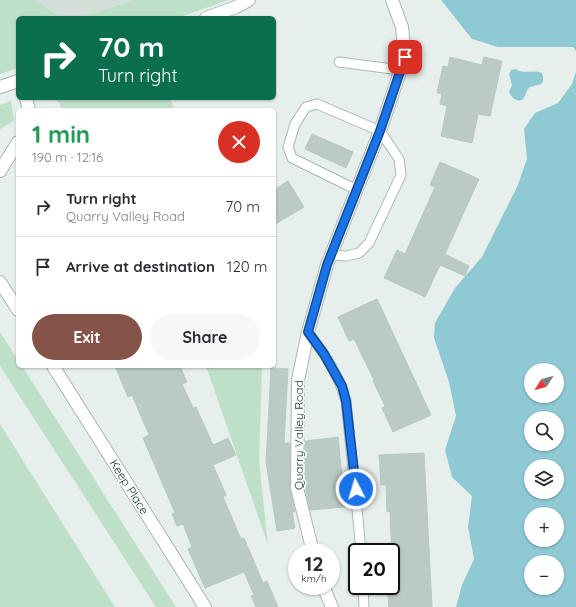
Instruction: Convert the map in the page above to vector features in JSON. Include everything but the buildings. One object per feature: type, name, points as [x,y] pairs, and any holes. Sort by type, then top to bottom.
[{"type":"street","points":[[211,16],[236,7],[249,0]]},
{"type":"street","name":"Quarry Valley Road","points":[[311,543],[297,488],[298,380],[308,332],[331,255],[380,131],[405,57],[402,28],[392,0]]},
{"type":"street","points":[[0,87],[16,82]]},
{"type":"street","points":[[0,171],[16,145]]},
{"type":"street","points":[[0,282],[16,307]]},
{"type":"street","name":"Keep Place","points":[[54,368],[205,607]]},
{"type":"street","points":[[327,595],[332,607]]},
{"type":"lane","points":[[339,62],[400,70]]},
{"type":"lane","points":[[331,255],[346,256],[359,253],[369,243],[401,175],[399,159],[380,131],[317,104],[306,107],[295,124],[288,148],[292,158],[357,190]]},
{"type":"lane","points":[[308,332],[324,354],[342,386],[346,401],[360,543]]},
{"type":"lane","points":[[363,595],[364,607]]},
{"type":"shaded area","points":[[35,0],[135,0],[83,16],[59,16]]},
{"type":"green space","points":[[0,0],[35,0],[59,16],[16,16],[16,69],[0,74]]},
{"type":"green space","points":[[135,0],[229,0],[183,16],[83,16]]},
{"type":"green space","points":[[57,100],[171,100],[173,108],[62,108]]},
{"type":"green space","points":[[11,101],[14,121],[0,129],[0,105]]},
{"type":"green space","points":[[0,332],[16,357],[16,368],[23,368],[176,607],[156,607],[0,366]]},
{"type":"green space","points":[[207,368],[262,368],[259,461],[268,545]]},
{"type":"green space","points":[[0,424],[115,607],[0,607]]},
{"type":"water","points":[[441,0],[576,0],[576,51],[573,47],[498,47],[472,39]]},
{"type":"water","points":[[516,69],[522,72],[542,73],[543,78],[543,82],[541,84],[527,90],[522,100],[513,98],[509,92],[512,85],[509,74],[511,70]]},
{"type":"water","points":[[576,72],[576,607],[456,607],[462,585],[474,559],[468,527],[472,496],[452,477],[445,450],[456,416],[449,382],[434,338],[435,323],[455,288],[482,257],[517,187],[527,159],[524,129],[535,113],[558,103],[572,84]]},
{"type":"route","points":[[356,489],[346,401],[342,386],[324,354],[308,332],[327,265],[380,131],[405,57]]}]
